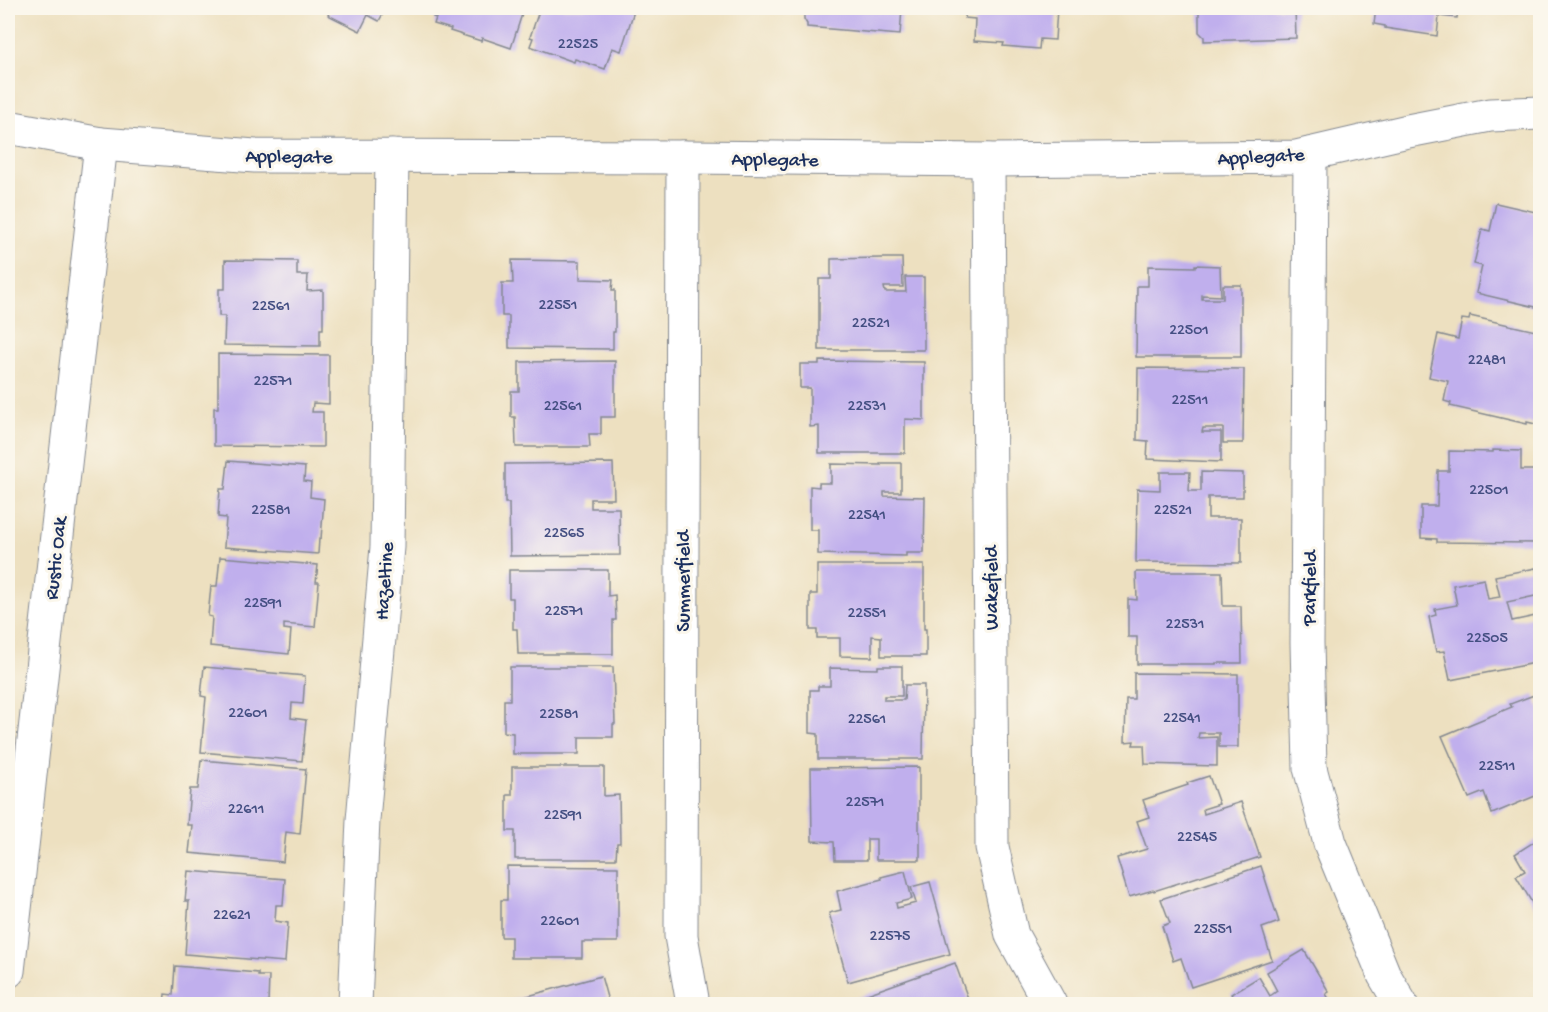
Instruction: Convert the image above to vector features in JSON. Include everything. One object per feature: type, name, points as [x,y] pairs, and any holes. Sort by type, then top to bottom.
[{"type":"street","name":"Applegate","points":[[8,127],[101,144],[255,156],[988,160],[1296,157],[1490,115],[1540,112]]},
{"type":"street","name":"Rustic Oak","points":[[8,971],[13,866],[101,144]]},
{"type":"street","name":"Parkfield","points":[[1310,154],[1307,643],[1310,768],[1330,843],[1384,975],[1401,1005]]},
{"type":"street","name":"Hazeltine","points":[[355,1005],[363,820],[387,547],[392,156]]},
{"type":"street","name":"Summerfield","points":[[684,157],[681,936],[693,1005]]},
{"type":"street","name":"Wakefield","points":[[988,160],[992,847],[1012,935],[1050,1005]]},
{"type":"building","points":[[331,8],[386,8],[379,21],[368,15],[360,31],[328,15]]},
{"type":"building","points":[[436,8],[524,8],[511,48],[482,38],[481,41],[434,24],[436,18],[433,17]]},
{"type":"building","points":[[540,8],[635,8],[621,51],[612,48],[605,69],[575,59],[574,62],[530,46],[533,38],[530,37]]},
{"type":"building","points":[[804,8],[902,8],[900,35],[807,27]]},
{"type":"building","points":[[966,8],[1057,8],[1055,40],[1040,39],[1039,49],[974,41],[975,19],[965,18]]},
{"type":"building","points":[[1192,8],[1295,8],[1296,38],[1204,41],[1204,37],[1199,32],[1199,10]]},
{"type":"building","points":[[1376,8],[1458,8],[1457,18],[1439,16],[1437,36],[1385,28],[1385,26],[1374,24]]},
{"type":"building","points":[[1496,203],[1540,213],[1540,308],[1476,293],[1482,266],[1474,264],[1482,229],[1490,231]]},
{"type":"building","points":[[902,258],[903,287],[884,287],[885,292],[906,292],[905,277],[924,277],[924,350],[819,350],[819,279],[831,279],[831,259]]},
{"type":"building","points":[[225,260],[297,261],[297,275],[308,275],[307,291],[323,290],[323,329],[320,329],[320,346],[224,345],[225,316],[219,316],[219,289],[225,289]]},
{"type":"building","points":[[512,260],[580,261],[580,279],[613,280],[615,332],[613,332],[613,349],[509,348],[509,316],[502,316],[502,283],[513,283]]},
{"type":"building","points":[[1195,265],[1220,266],[1221,296],[1202,295],[1202,299],[1223,299],[1223,285],[1241,285],[1241,357],[1136,357],[1137,286],[1148,286],[1148,266],[1195,267]]},
{"type":"building","points":[[1470,316],[1540,332],[1540,425],[1450,406],[1451,403],[1444,401],[1448,381],[1429,377],[1438,334],[1458,339],[1462,319],[1469,320]]},
{"type":"building","points":[[218,354],[329,355],[329,404],[313,403],[312,412],[323,412],[323,447],[214,446],[214,408],[218,408]]},
{"type":"building","points":[[615,361],[615,417],[601,417],[601,434],[589,434],[590,447],[516,447],[515,417],[511,417],[511,391],[519,391],[519,362]]},
{"type":"building","points":[[819,361],[924,362],[924,420],[905,419],[905,453],[819,453],[819,426],[810,427],[810,388],[800,388],[800,364],[819,364]]},
{"type":"building","points":[[1138,368],[1244,369],[1243,443],[1223,443],[1223,428],[1203,428],[1202,432],[1221,432],[1221,462],[1147,459],[1148,441],[1137,440]]},
{"type":"building","points":[[1493,450],[1521,451],[1521,470],[1540,470],[1540,543],[1437,542],[1437,539],[1421,538],[1421,506],[1437,506],[1438,471],[1449,471],[1449,451],[1493,452]]},
{"type":"building","points":[[228,461],[305,467],[304,481],[311,482],[310,497],[324,499],[318,554],[224,547],[226,518],[218,517],[220,489],[225,489]]},
{"type":"building","points":[[613,463],[614,499],[591,499],[591,508],[619,508],[620,555],[510,556],[509,503],[505,503],[505,464]]},
{"type":"building","points":[[880,463],[901,463],[901,492],[884,492],[884,496],[925,497],[924,553],[906,553],[906,556],[818,554],[818,530],[810,530],[810,486],[819,487],[819,483],[831,483],[831,464],[881,465]]},
{"type":"building","points":[[1160,472],[1190,472],[1189,491],[1201,491],[1201,472],[1243,473],[1243,497],[1208,497],[1208,518],[1241,518],[1241,563],[1136,562],[1137,489],[1160,490]]},
{"type":"building","points":[[220,557],[318,565],[316,582],[319,582],[315,627],[284,624],[284,629],[291,630],[289,654],[210,646],[212,617],[208,616],[211,586],[217,586]]},
{"type":"building","points":[[817,565],[924,565],[926,656],[881,656],[881,637],[872,636],[872,657],[840,656],[840,638],[817,638],[817,630],[810,630],[810,594],[817,594]]},
{"type":"building","points":[[1536,568],[1540,595],[1507,602],[1512,621],[1540,615],[1540,662],[1450,680],[1444,651],[1436,652],[1429,617],[1436,615],[1435,609],[1457,605],[1453,585],[1484,579],[1488,599],[1500,597],[1495,576]]},
{"type":"building","points":[[509,570],[608,570],[608,596],[615,595],[616,620],[613,620],[613,654],[518,654],[517,629],[513,629],[513,598],[509,598]]},
{"type":"building","points":[[1136,572],[1222,572],[1223,606],[1241,606],[1242,663],[1137,664],[1137,637],[1128,637],[1128,599],[1137,600]]},
{"type":"building","points":[[878,666],[902,666],[902,696],[884,696],[884,700],[904,700],[905,685],[924,685],[923,759],[818,759],[818,734],[810,733],[810,690],[818,690],[818,686],[830,686],[830,668],[878,669]]},
{"type":"building","points":[[204,667],[305,676],[303,704],[292,703],[291,718],[306,720],[302,761],[201,752],[206,697],[201,696]]},
{"type":"building","points":[[510,667],[613,667],[615,724],[613,724],[613,737],[579,737],[579,754],[513,754],[513,733],[504,732],[504,700],[510,700]]},
{"type":"building","points":[[1134,673],[1238,674],[1238,747],[1219,747],[1219,733],[1199,733],[1198,738],[1217,737],[1217,766],[1145,764],[1144,745],[1133,745],[1134,741],[1125,742],[1126,699],[1134,699]]},
{"type":"building","points":[[1534,695],[1540,710],[1540,794],[1492,814],[1484,792],[1469,798],[1442,736],[1512,707],[1510,704]]},
{"type":"building","points":[[201,760],[306,769],[300,834],[286,832],[283,862],[189,853],[192,825],[187,825],[190,789],[198,789]]},
{"type":"building","points":[[512,767],[604,767],[604,796],[619,795],[620,843],[617,843],[616,859],[515,859],[515,831],[507,831],[507,795],[512,795]]},
{"type":"building","points":[[919,767],[920,860],[876,860],[876,839],[867,839],[867,860],[835,860],[834,842],[812,841],[811,768]]},
{"type":"building","points":[[1209,776],[1219,804],[1203,809],[1204,814],[1241,802],[1260,857],[1129,897],[1117,858],[1147,849],[1137,821],[1149,817],[1143,800]]},
{"type":"building","points":[[1540,838],[1540,916],[1516,876],[1525,871],[1515,854]]},
{"type":"building","points":[[507,866],[618,867],[618,942],[582,942],[582,958],[511,958],[511,937],[501,937],[501,900],[507,900]]},
{"type":"building","points":[[1261,866],[1279,922],[1262,928],[1272,960],[1191,987],[1181,958],[1173,961],[1162,926],[1170,923],[1161,899]]},
{"type":"building","points":[[188,871],[285,879],[283,905],[276,905],[275,921],[288,923],[285,962],[185,954],[189,901],[185,901]]},
{"type":"building","points":[[905,871],[912,899],[896,903],[897,908],[916,903],[911,887],[930,882],[950,954],[848,982],[829,913],[841,910],[837,891]]},
{"type":"building","points":[[1304,950],[1329,992],[1326,994],[1332,1004],[1237,1004],[1231,994],[1259,977],[1270,996],[1277,991],[1267,972]]},
{"type":"building","points":[[955,963],[970,1004],[859,1004],[856,998]]},
{"type":"building","points":[[175,966],[258,973],[258,976],[269,976],[268,1004],[164,1004],[165,994],[173,995]]},
{"type":"building","points":[[601,976],[608,1001],[603,1004],[507,1004],[506,1002]]}]
